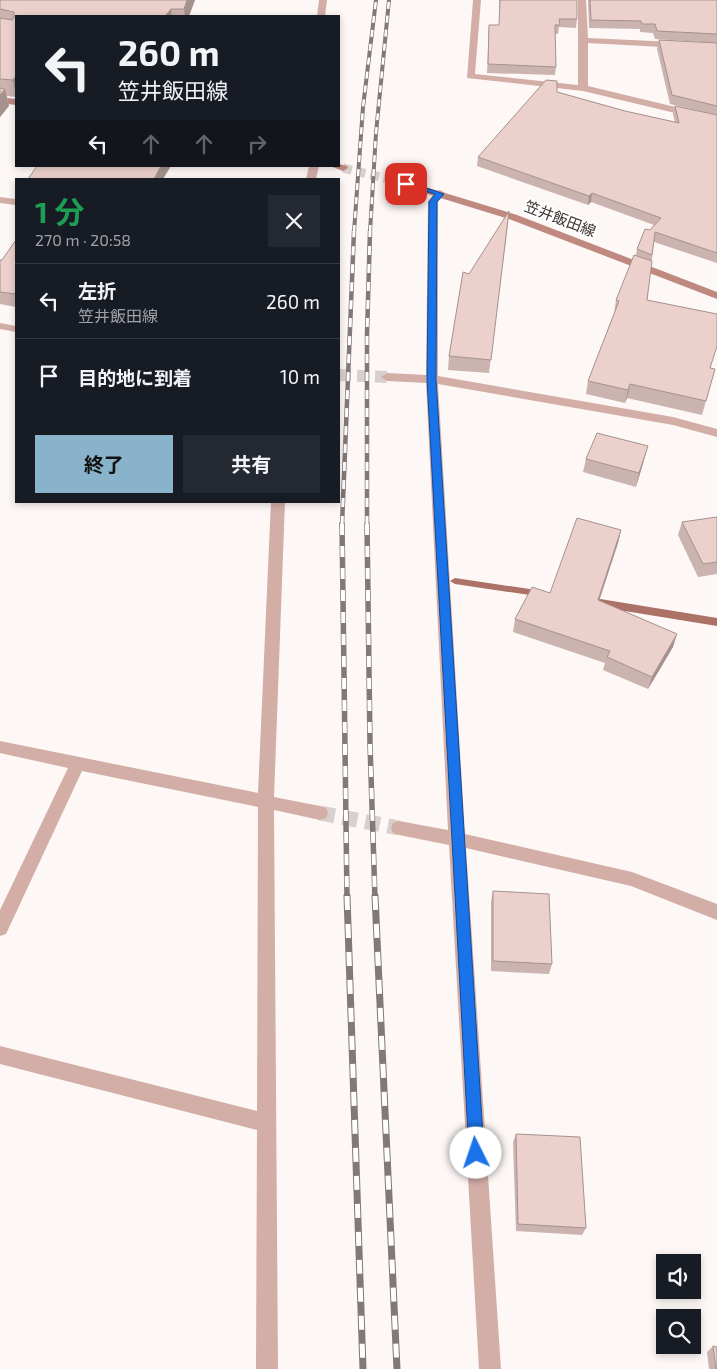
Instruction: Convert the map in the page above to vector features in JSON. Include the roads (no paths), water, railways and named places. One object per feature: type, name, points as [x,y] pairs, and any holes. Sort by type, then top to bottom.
[{"type":"main road","points":[[0,100],[15,102]]},
{"type":"main road","name":"笠井飯田線","points":[[389,179],[512,217],[717,296]]},
{"type":"street","points":[[320,15],[322,0]]},
{"type":"street","points":[[476,0],[470,76],[583,88],[717,120]]},
{"type":"street","points":[[582,0],[584,40],[583,88]]},
{"type":"street","points":[[584,40],[717,47]]},
{"type":"street","points":[[440,194],[433,202],[432,379],[457,839],[490,1369]]},
{"type":"street","points":[[0,200],[15,202]]},
{"type":"street","points":[[0,326],[15,329]]},
{"type":"street","points":[[387,377],[432,379],[673,420],[717,433]]},
{"type":"street","points":[[267,1369],[266,803],[278,503]]},
{"type":"street","points":[[0,747],[320,813]]},
{"type":"street","points":[[0,928],[78,763]]},
{"type":"street","points":[[398,828],[457,839],[632,879],[717,912]]},
{"type":"street","points":[[0,1055],[266,1123]]},
{"type":"waterway","points":[[455,581],[543,594]]},
{"type":"waterway","points":[[594,602],[717,622]]},
{"type":"tunnel","points":[[343,168],[389,179]]},
{"type":"tunnel","points":[[340,375],[387,377]]},
{"type":"tunnel","points":[[320,813],[399,828]]},
{"type":"railway","points":[[354,232],[363,107],[376,0]]},
{"type":"railway","points":[[370,232],[376,133],[389,0]]},
{"type":"railway","points":[[342,525],[354,231]]},
{"type":"railway","points":[[367,524],[367,335],[370,231]]},
{"type":"railway","points":[[367,524],[370,744],[375,898]]},
{"type":"railway","points":[[342,525],[347,898]]},
{"type":"railway","points":[[347,896],[363,1369]]},
{"type":"railway","points":[[375,896],[397,1369]]}]
